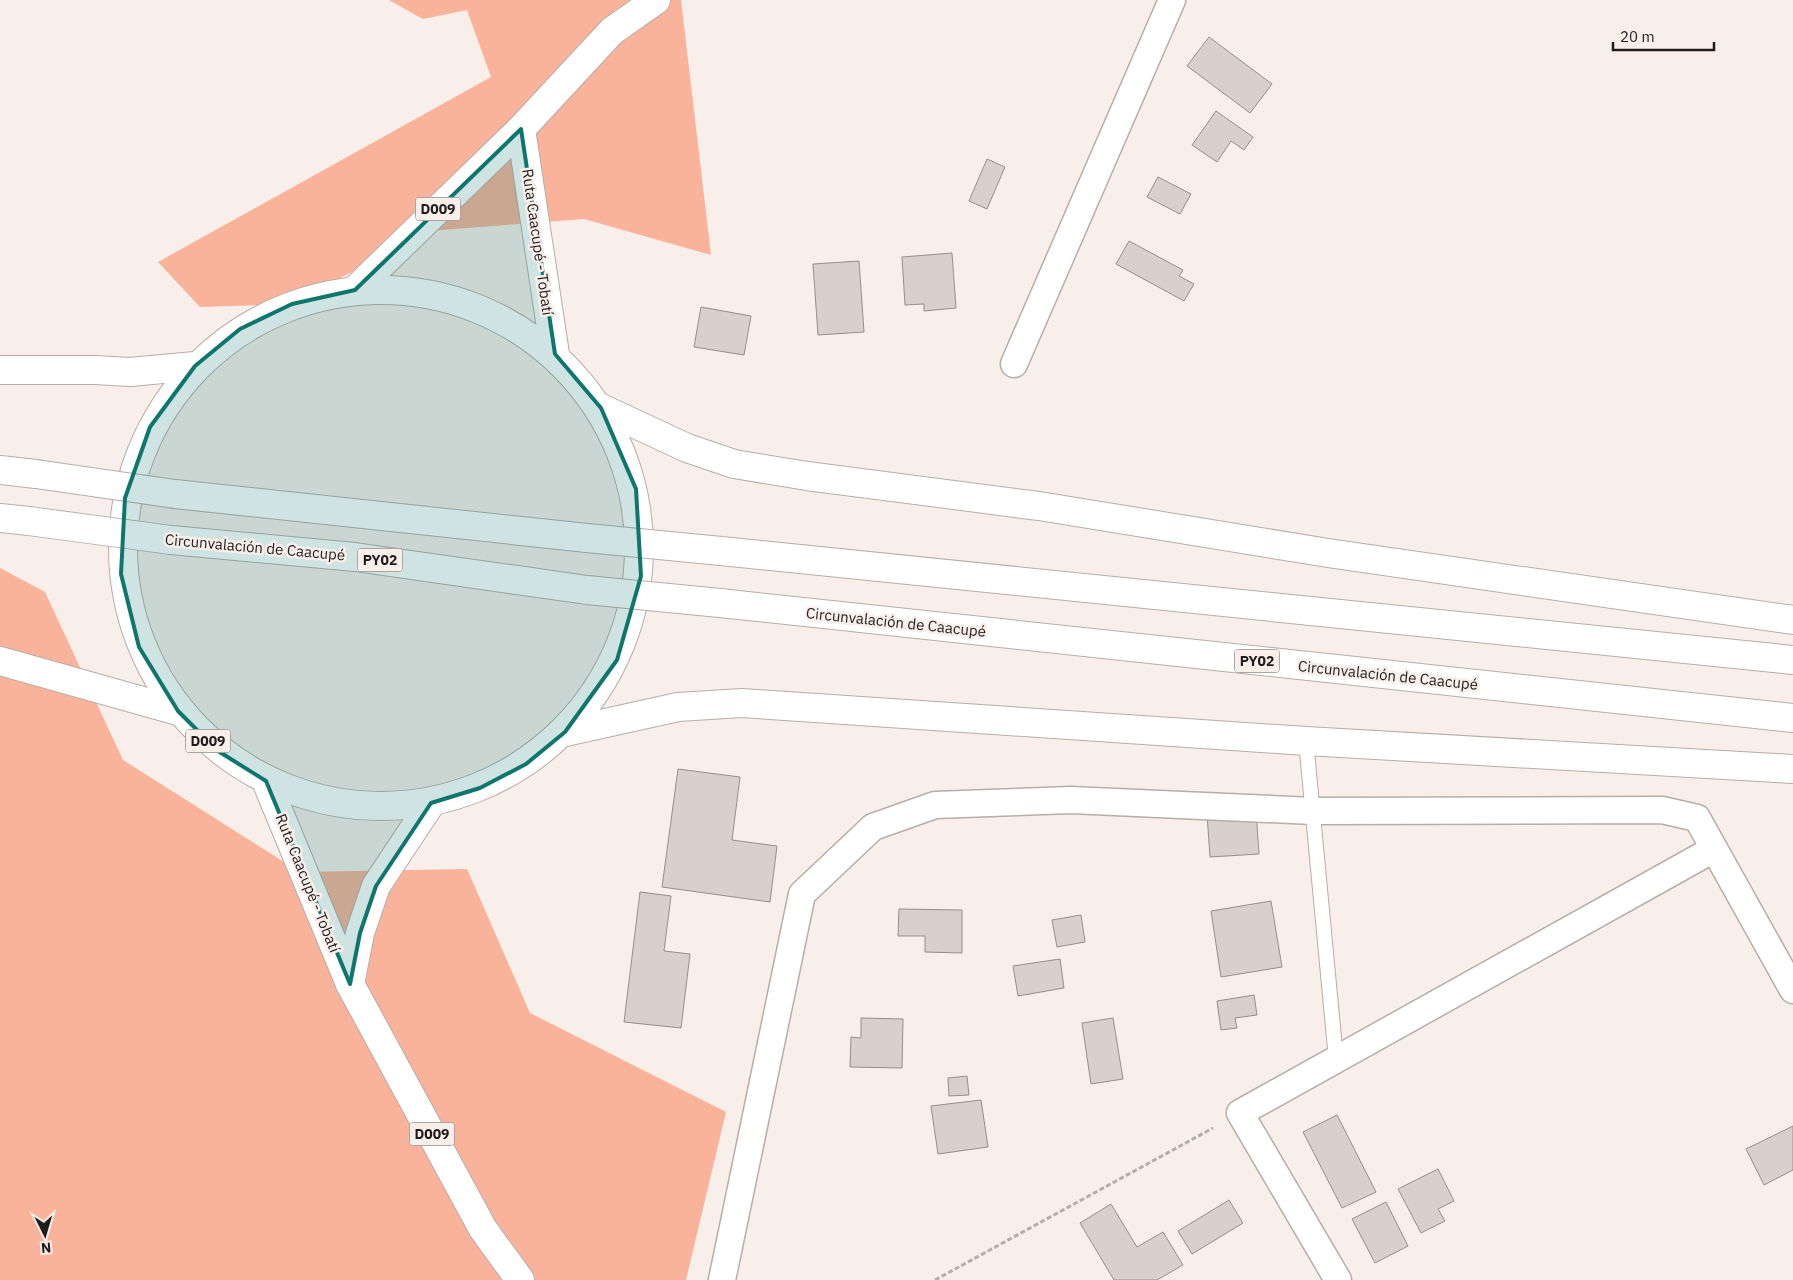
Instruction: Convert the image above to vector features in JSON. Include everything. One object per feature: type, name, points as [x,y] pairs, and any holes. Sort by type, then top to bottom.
[{"type":"main road","name":"D009","points":[[356,290],[521,129],[612,30],[656,0]]},
{"type":"main road","name":"Ruta Caacupé - Tobatí","points":[[521,129],[555,354]]},
{"type":"main road","name":"D009","points":[[356,290],[462,301],[555,354],[587,387],[601,408],[636,489],[641,576],[617,660],[565,732],[526,764],[480,788],[431,803],[347,805],[266,781],[218,752],[178,711],[139,647],[121,574],[125,498],[150,427],[195,366],[240,329],[292,304],[356,290]]},
{"type":"main road","points":[[0,370],[130,372],[195,366]]},
{"type":"main road","points":[[601,408],[687,448],[734,464],[807,476],[1039,506],[1328,553],[1793,620]]},
{"type":"main road","points":[[0,470],[175,494],[588,538],[1793,660]]},
{"type":"main road","name":"Circunvalación de Caacupé","points":[[0,518],[171,540],[355,557],[587,590],[1793,718]]},
{"type":"main road","points":[[0,661],[178,711]]},
{"type":"main road","points":[[565,732],[678,707],[742,703],[1306,741],[1793,769]]},
{"type":"main road","name":"Ruta Caacupé - Tobatí","points":[[266,781],[350,984],[483,1229],[520,1280]]},
{"type":"main road","name":"Ruta Caacupé - Tobatí","points":[[350,984],[360,933],[376,886],[431,803]]},
{"type":"street","points":[[1014,364],[1172,0]]},
{"type":"street","points":[[722,1280],[802,894],[873,827],[935,805],[1071,800],[1313,811],[1662,810],[1697,818],[1793,990]]},
{"type":"street","points":[[1338,1280],[1240,1113],[1714,849]]},
{"type":"lane","points":[[1306,741],[1336,1060]]},
{"type":"path","points":[[935,1280],[1240,1113]]},
{"type":"highlighted area","points":[[521,129],[555,354],[601,408],[636,489],[641,576],[617,660],[565,732],[526,764],[480,788],[431,803],[376,886],[360,933],[350,984],[266,781],[218,751],[178,711],[139,647],[121,574],[125,498],[150,427],[195,366],[240,329],[292,304],[355,290]]},
{"type":"shaded area","points":[[389,0],[681,0],[711,255],[584,219],[428,231],[292,304],[200,307],[158,262],[491,77],[467,10],[423,19]]},
{"type":"shaded area","points":[[0,568],[45,592],[123,760],[300,872],[467,869],[530,1013],[726,1112],[686,1280],[0,1280]]},
{"type":"building","points":[[1209,37],[1272,84],[1250,113],[1187,66]]},
{"type":"building","points":[[1216,111],[1253,137],[1244,150],[1231,141],[1217,162],[1192,145]]},
{"type":"building","points":[[987,159],[1005,167],[987,209],[969,201]]},
{"type":"building","points":[[1158,177],[1191,194],[1180,214],[1147,197]]},
{"type":"building","points":[[1129,241],[1183,270],[1179,276],[1194,284],[1184,301],[1116,264]]},
{"type":"building","points":[[952,253],[956,308],[924,311],[924,304],[905,305],[902,257]]},
{"type":"building","points":[[859,261],[864,332],[818,335],[813,264]]},
{"type":"building","points":[[701,307],[751,316],[744,355],[694,347]]},
{"type":"building","points":[[678,769],[740,777],[732,840],[777,846],[770,902],[662,887]]},
{"type":"building","points":[[1256,811],[1259,854],[1210,857],[1207,814]]},
{"type":"building","points":[[640,892],[671,896],[664,951],[690,954],[681,1028],[624,1022]]},
{"type":"building","points":[[1271,901],[1282,967],[1221,977],[1211,911]]},
{"type":"building","points":[[899,909],[962,910],[962,953],[925,952],[925,936],[898,936]]},
{"type":"building","points":[[1081,915],[1085,942],[1057,947],[1052,920]]},
{"type":"building","points":[[1060,959],[1064,988],[1018,996],[1013,966]]},
{"type":"building","points":[[1254,995],[1257,1015],[1235,1018],[1237,1028],[1221,1030],[1217,1001]]},
{"type":"building","points":[[861,1018],[903,1019],[902,1068],[850,1067],[851,1037],[861,1038]]},
{"type":"building","points":[[1113,1018],[1123,1079],[1091,1084],[1082,1023]]},
{"type":"building","points":[[967,1076],[969,1095],[949,1096],[948,1078]]},
{"type":"building","points":[[981,1100],[988,1147],[938,1154],[931,1106]]},
{"type":"building","points":[[1337,1115],[1376,1192],[1342,1208],[1303,1132]]},
{"type":"building","points":[[1793,1126],[1793,1170],[1764,1185],[1746,1149]]},
{"type":"building","points":[[1438,1169],[1454,1201],[1438,1209],[1445,1221],[1421,1233],[1398,1189]]},
{"type":"building","points":[[1229,1200],[1243,1223],[1192,1254],[1178,1231]]},
{"type":"building","points":[[1386,1202],[1408,1246],[1375,1263],[1352,1219]]},
{"type":"building","points":[[1111,1204],[1137,1247],[1163,1232],[1183,1265],[1157,1280],[1114,1280],[1080,1223]]}]
